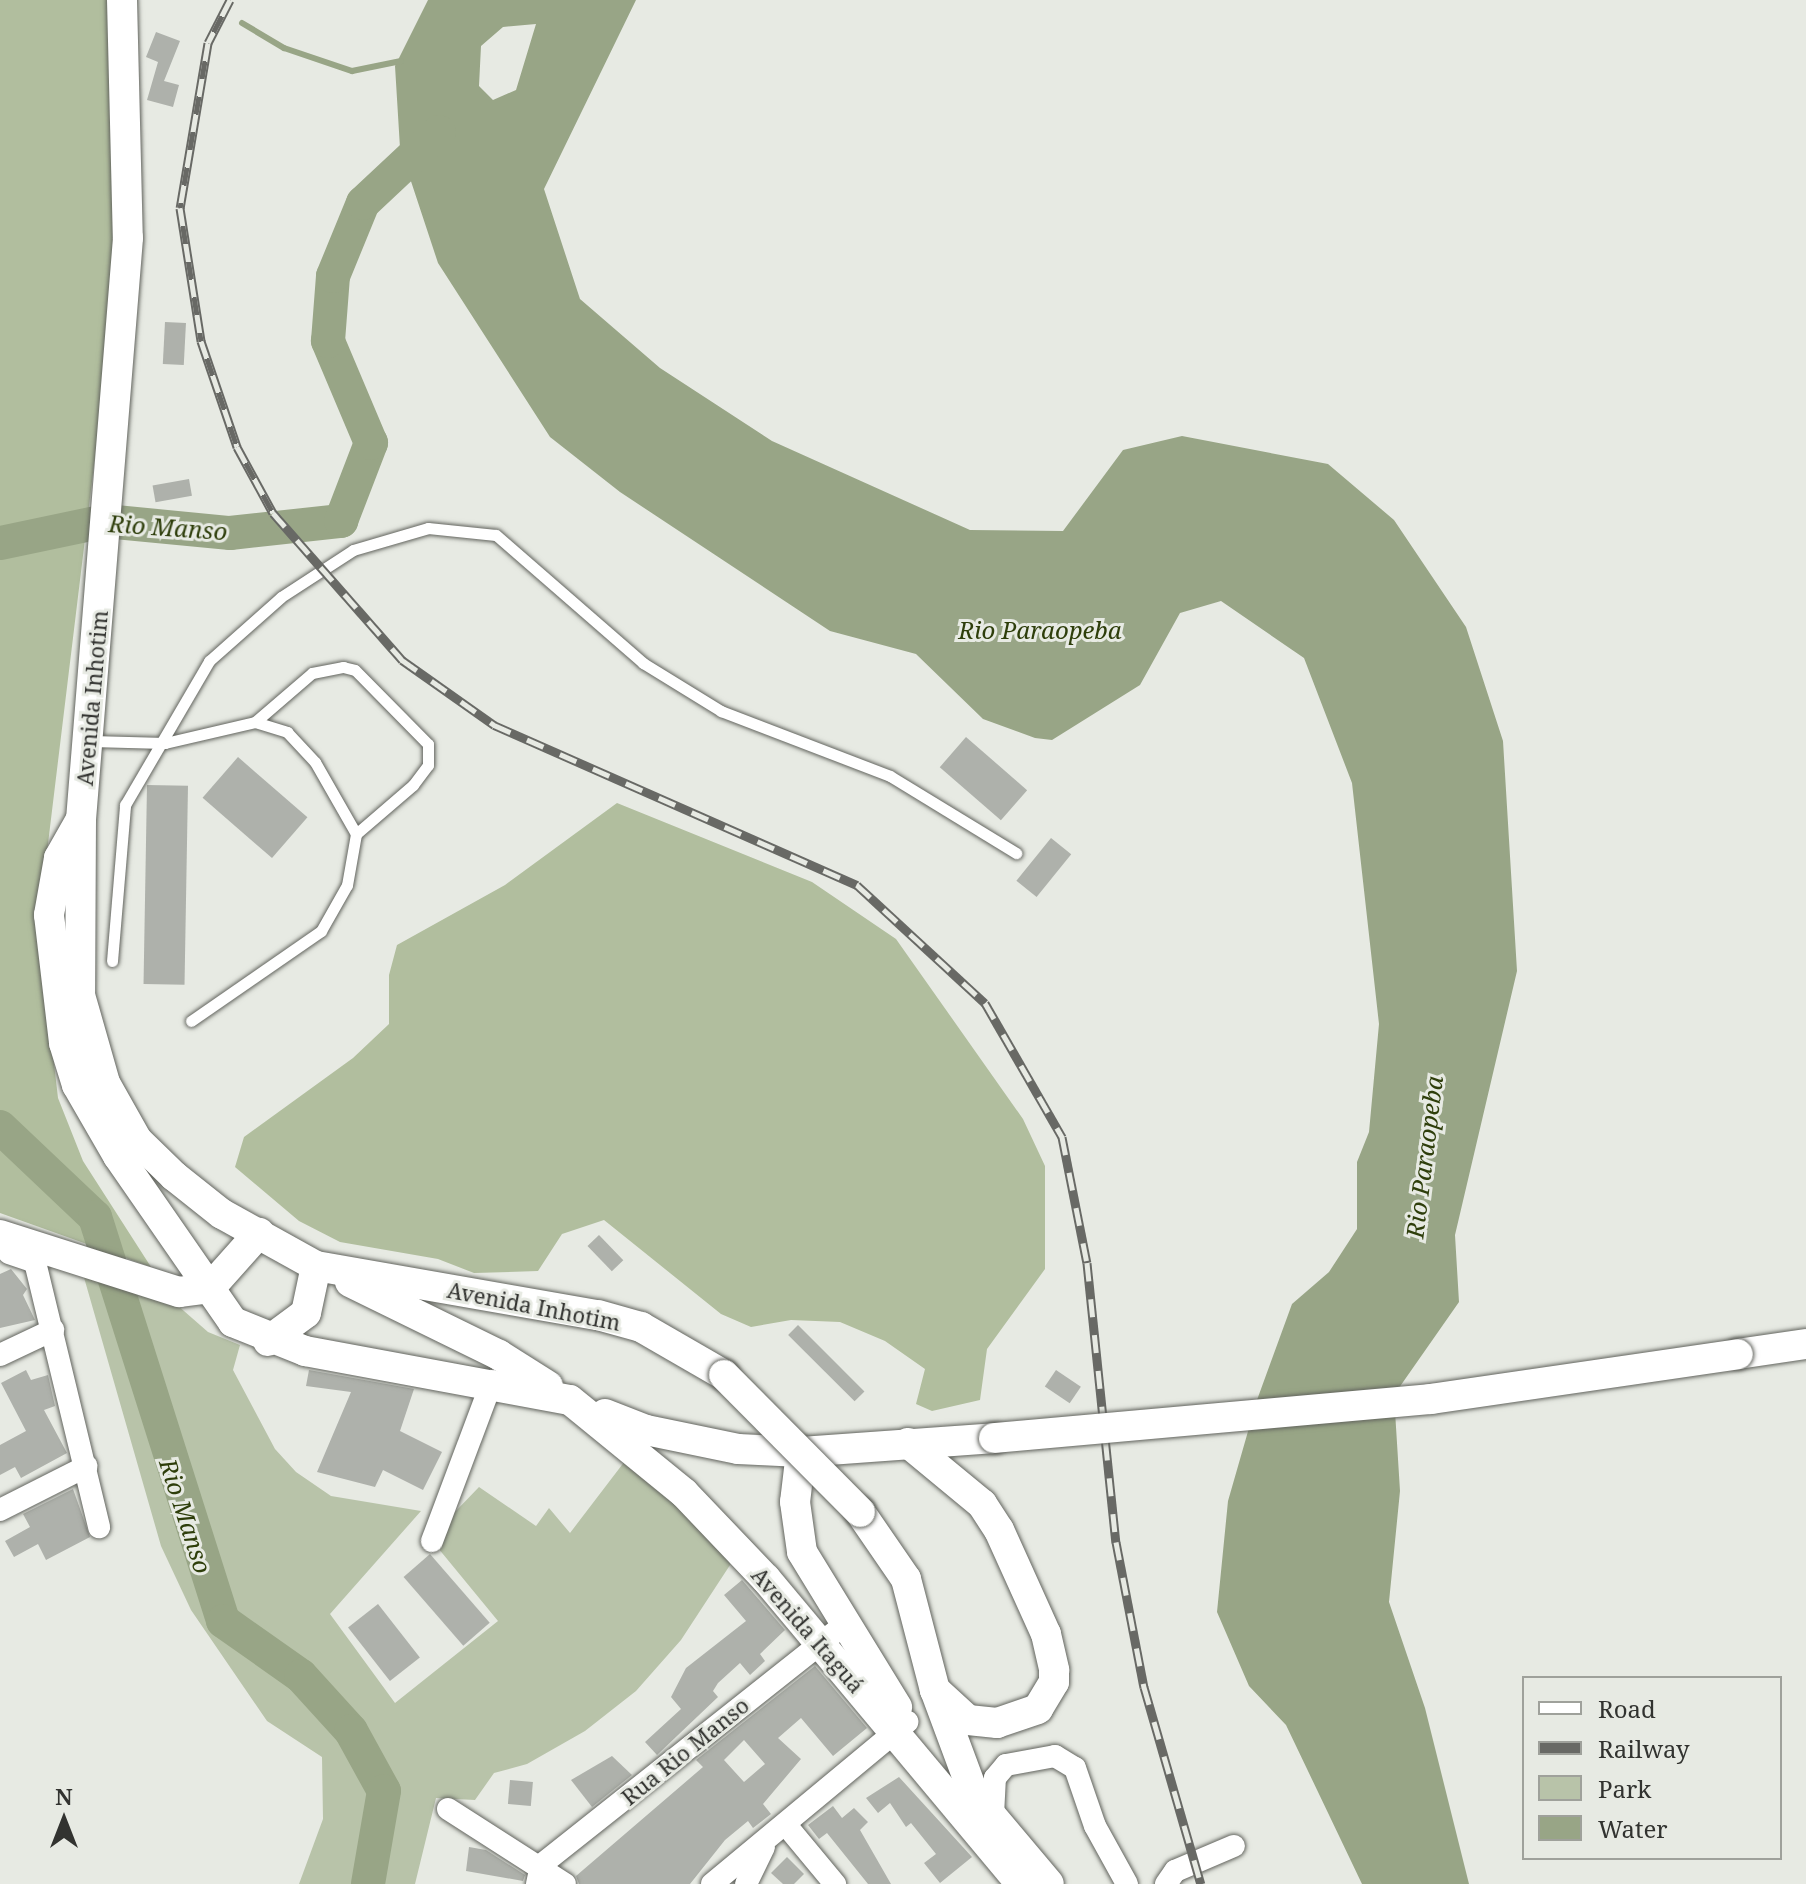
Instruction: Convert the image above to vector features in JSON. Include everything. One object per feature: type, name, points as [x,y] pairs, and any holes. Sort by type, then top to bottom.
[{"type":"main road","name":"Avenida Inhotim","points":[[122,0],[128,238],[90,741],[81,819],[80,995],[105,1083],[137,1140],[174,1176],[259,1233],[316,1266],[627,1323],[724,1375],[860,1512],[906,1579],[935,1690],[983,1805],[1049,1884]]},
{"type":"main road","name":"Avenida Inhotim","points":[[81,819],[59,858],[49,915],[64,1043],[77,1085],[118,1156],[233,1322],[268,1341],[492,1381],[570,1400]]},
{"type":"main road","points":[[0,1235],[179,1292],[210,1288],[259,1233]]},
{"type":"main road","points":[[268,1341],[306,1313],[316,1266],[499,1355],[570,1400],[692,1441],[801,1452],[1431,1399],[1806,1344]]},
{"type":"main road","name":"Avenida Itaguá","points":[[570,1400],[684,1493],[766,1579],[818,1641],[902,1728],[1021,1884]]},
{"type":"main road","points":[[908,1443],[982,1504],[999,1530],[1041,1621],[1054,1670],[1054,1682],[1038,1709],[997,1723],[968,1720],[935,1690]]},
{"type":"main road","points":[[801,1452],[795,1502],[802,1552],[902,1728],[983,1805]]},
{"type":"main road","points":[[766,1579],[802,1552]]},
{"type":"street","points":[[0,1250],[35,1262],[87,1466],[99,1527]]},
{"type":"street","points":[[0,1355],[53,1330]]},
{"type":"street","points":[[432,1541],[492,1381]]},
{"type":"street","points":[[0,1510],[87,1466]]},
{"type":"street","name":"Rua Rio Manso","points":[[539,1875],[818,1641],[844,1625]]},
{"type":"street","points":[[712,1884],[765,1846],[902,1728]]},
{"type":"street","points":[[983,1805],[995,1778],[1006,1765],[1055,1756],[1075,1768],[1095,1826],[1127,1884]]},
{"type":"street","points":[[448,1809],[539,1875],[565,1884]]},
{"type":"street","points":[[786,1825],[835,1884]]},
{"type":"street","points":[[746,1884],[765,1846]]},
{"type":"street","points":[[1166,1884],[1175,1871],[1234,1846]]},
{"type":"lane","points":[[112,961],[125,805],[165,743],[209,661],[281,597],[353,550],[428,528],[496,535],[656,671],[721,711],[890,776],[1016,853]]},
{"type":"lane","points":[[90,741],[165,743],[255,722],[312,673],[343,667],[355,670],[428,744],[428,765],[413,785],[356,834],[347,885],[321,931],[191,1021]]},
{"type":"lane","points":[[255,722],[287,732],[315,762],[356,834]]},
{"type":"green space","points":[[83,1274],[176,1304],[208,1332],[240,1345],[233,1370],[275,1449],[296,1472],[331,1496],[421,1511],[330,1614],[395,1703],[498,1621],[438,1548],[453,1514],[479,1487],[536,1526],[549,1508],[570,1533],[628,1457],[732,1562],[681,1640],[636,1691],[585,1731],[527,1764],[494,1773],[475,1800],[436,1798],[415,1884],[299,1884],[323,1819],[322,1757],[267,1721],[191,1610],[161,1546]]},
{"type":"shaded area","points":[[0,0],[110,0],[115,214],[102,399],[38,926],[58,1098],[83,1161],[151,1267],[0,1213]]},
{"type":"shaded area","points":[[617,803],[812,882],[896,939],[1023,1119],[1045,1166],[1045,1269],[987,1349],[980,1400],[932,1411],[916,1404],[925,1369],[885,1341],[840,1322],[791,1320],[751,1327],[721,1314],[604,1220],[562,1234],[538,1271],[474,1273],[438,1259],[340,1242],[299,1221],[235,1167],[244,1137],[353,1058],[389,1024],[389,975],[397,945],[505,885]]},
{"type":"water","name":"Rio Paraopeba","points":[[428,0],[636,0],[544,189],[580,299],[660,368],[772,441],[970,530],[1063,531],[1123,450],[1182,436],[1328,464],[1394,520],[1466,627],[1503,741],[1517,971],[1455,1235],[1459,1302],[1394,1395],[1400,1491],[1389,1602],[1425,1708],[1469,1884],[1362,1884],[1286,1725],[1249,1686],[1217,1612],[1228,1501],[1257,1400],[1292,1304],[1329,1272],[1357,1229],[1357,1162],[1369,1132],[1379,1024],[1352,783],[1304,658],[1221,601],[1180,613],[1140,685],[1052,740],[1035,738],[983,719],[916,654],[830,631],[620,492],[550,437],[438,263],[400,148],[395,66]],"holes":[[[536,24],[516,90],[493,100],[479,86],[481,46],[503,27]]]},
{"type":"building","points":[[156,32],[180,41],[164,81],[179,85],[173,107],[147,100],[158,62],[146,57]]},
{"type":"building","points":[[165,322],[186,323],[184,365],[163,364]]},
{"type":"building","points":[[189,479],[192,496],[156,502],[153,485]]},
{"type":"building","points":[[966,737],[1027,790],[1001,820],[940,767]]},
{"type":"building","points":[[238,757],[307,817],[272,858],[203,798]]},
{"type":"building","points":[[147,785],[188,786],[185,985],[144,984]]},
{"type":"building","points":[[1051,838],[1071,854],[1037,897],[1016,881]]},
{"type":"building","points":[[599,1235],[623,1260],[612,1271],[587,1246]]},
{"type":"building","points":[[11,1269],[27,1289],[23,1295],[35,1320],[0,1328],[0,1274]]},
{"type":"building","points":[[798,1325],[864,1391],[855,1401],[788,1335]]},
{"type":"building","points":[[26,1370],[31,1380],[48,1375],[55,1406],[44,1410],[67,1453],[21,1478],[15,1467],[0,1475],[0,1445],[26,1431],[1,1383]]},
{"type":"building","points":[[309,1370],[414,1389],[400,1431],[442,1452],[423,1490],[383,1470],[375,1487],[317,1472],[351,1392],[306,1386]]},
{"type":"building","points":[[1056,1370],[1081,1387],[1070,1403],[1045,1387]]},
{"type":"building","points":[[73,1489],[90,1537],[46,1560],[38,1544],[14,1557],[5,1541],[30,1527],[23,1514]]},
{"type":"building","points":[[430,1554],[490,1623],[463,1646],[404,1577]]},
{"type":"building","points":[[742,1580],[785,1630],[760,1654],[765,1661],[750,1675],[740,1663],[718,1683],[713,1691],[718,1697],[657,1755],[645,1742],[681,1709],[671,1697],[686,1668],[746,1621],[724,1595]]},
{"type":"building","points":[[378,1604],[420,1658],[390,1681],[348,1627]]},
{"type":"building","points":[[815,1666],[867,1728],[833,1756],[801,1718],[778,1738],[801,1759],[763,1804],[771,1814],[753,1828],[748,1821],[725,1840],[690,1884],[579,1884],[576,1876],[703,1767],[696,1760]],"holes":[[[744,1740],[765,1764],[744,1782],[724,1760]]]},
{"type":"building","points":[[612,1756],[632,1775],[592,1807],[571,1780]]},
{"type":"building","points":[[899,1777],[972,1857],[940,1883],[924,1863],[936,1854],[911,1823],[906,1827],[890,1803],[878,1813],[866,1798]]},
{"type":"building","points":[[510,1780],[533,1782],[531,1806],[508,1804]]},
{"type":"building","points":[[833,1806],[842,1818],[854,1808],[868,1822],[860,1830],[891,1884],[868,1884],[827,1833],[819,1839],[808,1825]]},
{"type":"building","points":[[469,1847],[486,1850],[525,1875],[523,1881],[466,1871]]},
{"type":"building","points":[[787,1857],[804,1874],[794,1884],[783,1884],[771,1873]]},
{"type":"waterway","points":[[242,23],[284,48],[352,71],[401,61]]},
{"type":"waterway","name":"Rio Manso","points":[[0,543],[105,521],[230,533],[341,521],[371,443],[328,341],[333,276],[363,203],[439,132]]},
{"type":"waterway","name":"Rio Manso","points":[[0,1127],[95,1217],[223,1621],[301,1676],[351,1731],[384,1791],[368,1884]]},
{"type":"railway","points":[[230,0],[208,43],[180,208],[201,341],[237,447],[273,513],[402,660],[494,725],[857,885],[985,1003],[1062,1137],[1087,1263],[1116,1542],[1144,1687],[1201,1884]]}]
